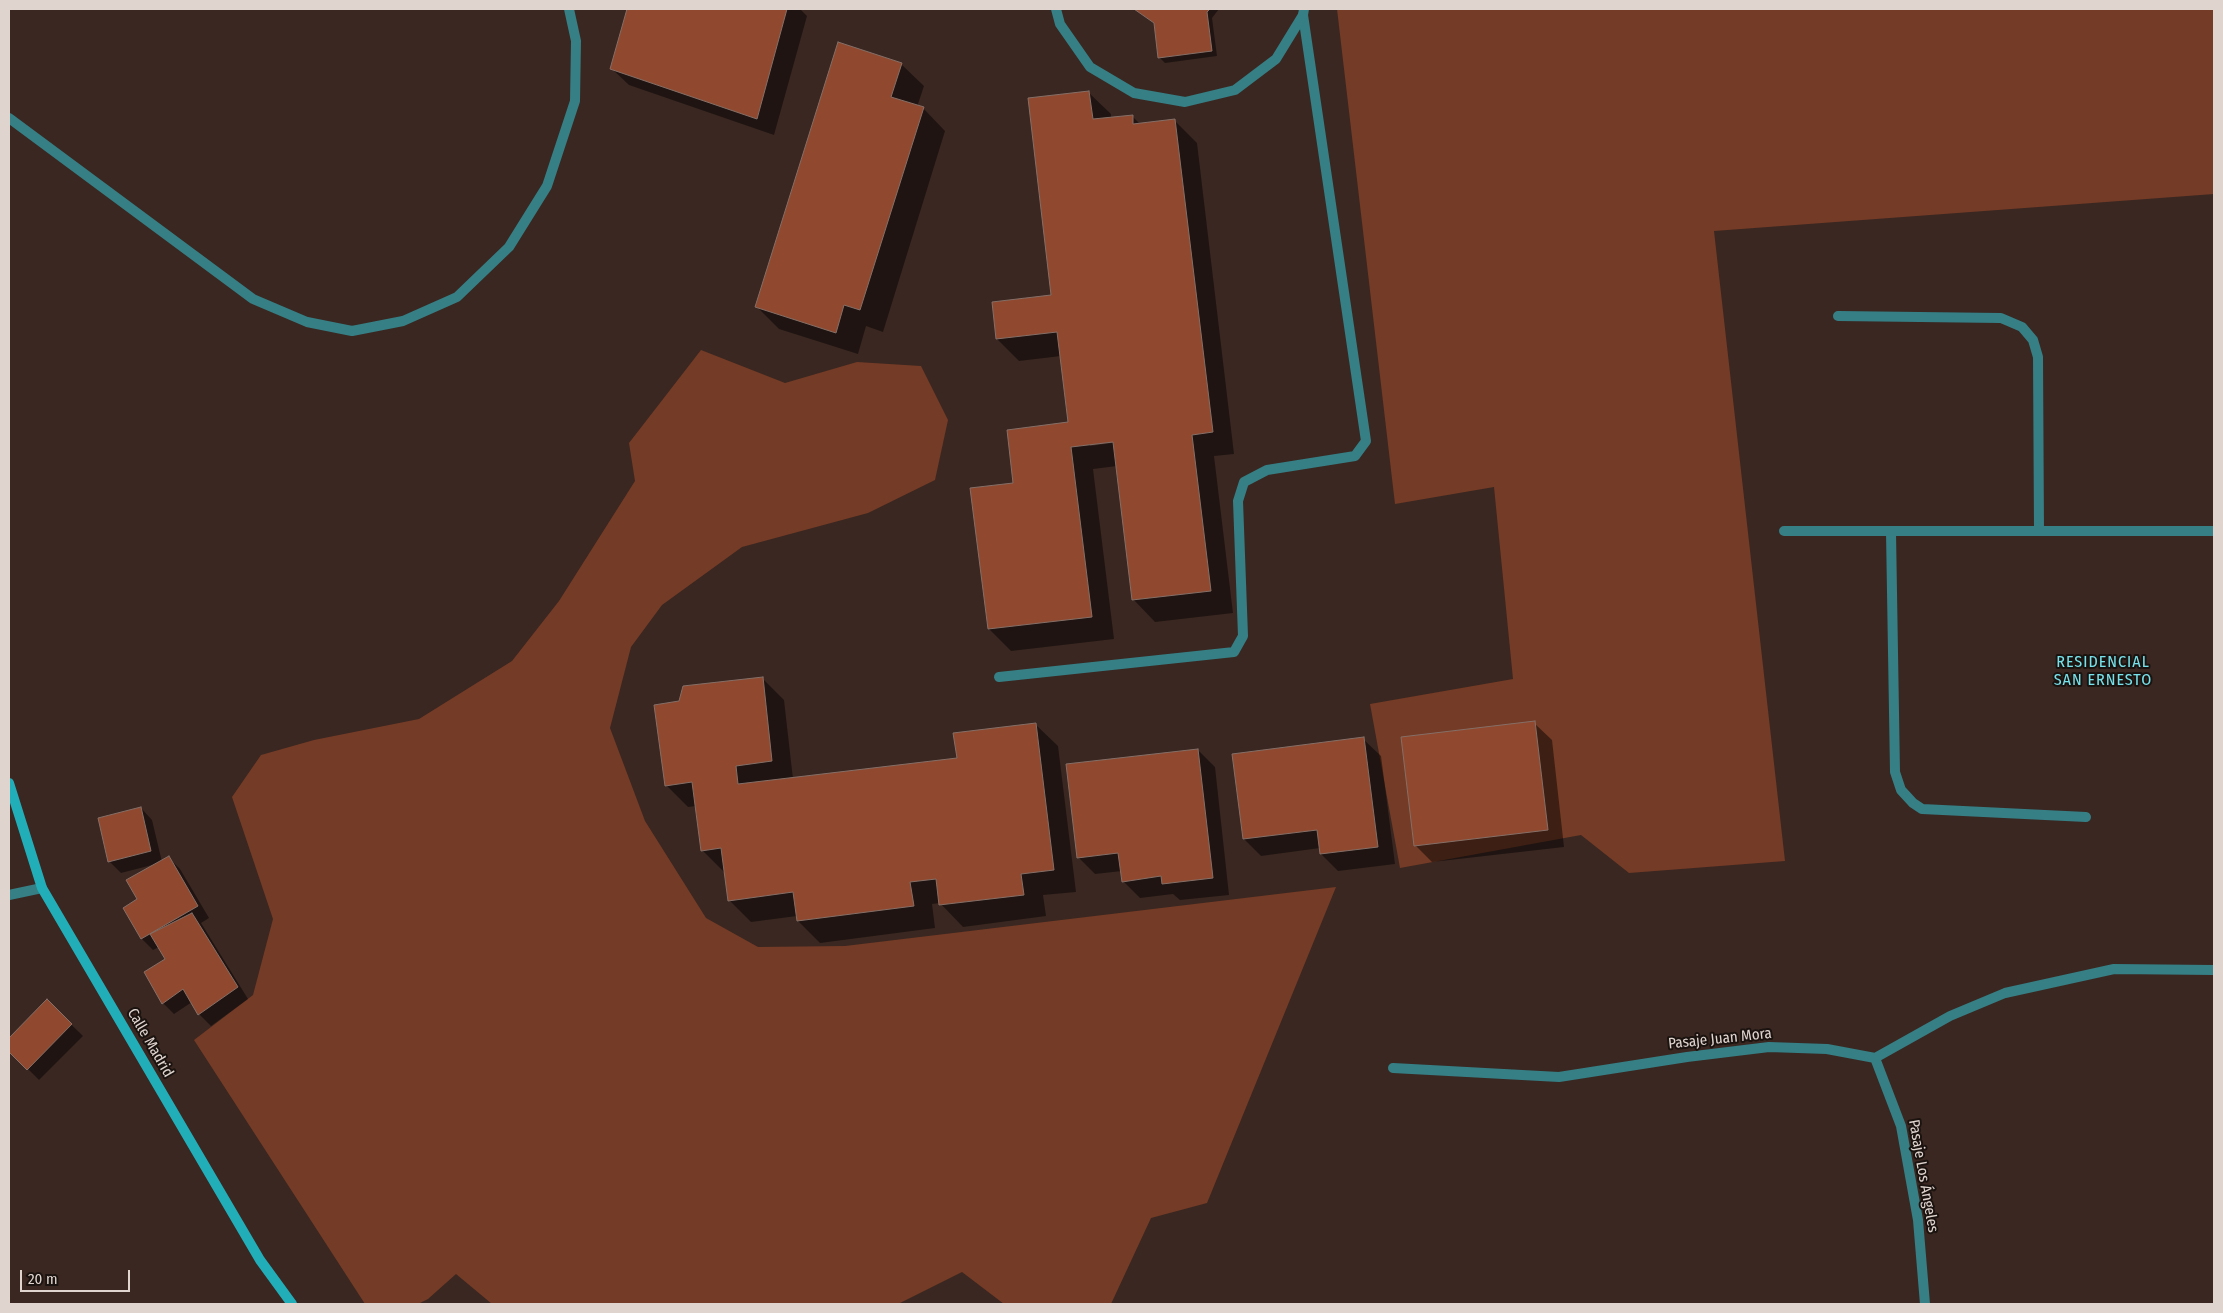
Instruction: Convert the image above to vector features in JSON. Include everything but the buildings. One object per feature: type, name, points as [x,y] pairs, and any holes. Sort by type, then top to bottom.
[{"type":"street","points":[[9,118],[253,298],[307,322],[352,331],[403,321],[457,296],[509,247],[547,186],[574,101],[576,40],[569,9]]},
{"type":"street","points":[[1056,9],[1060,24],[1090,66],[1134,93],[1185,102],[1235,90],[1242,85],[1276,59],[1304,12]]},
{"type":"street","points":[[999,677],[1234,652],[1243,636],[1238,501],[1244,482],[1267,470],[1355,456],[1366,441],[1304,12]]},
{"type":"street","points":[[1838,316],[2001,318],[2022,327],[2033,340],[2038,357],[2039,531]]},
{"type":"street","points":[[1784,531],[2214,531]]},
{"type":"street","points":[[1891,532],[1895,772],[1901,790],[1913,803],[1922,809],[2086,817]]},
{"type":"street","name":"Calle Madrid","points":[[9,783],[42,888],[260,1260],[292,1304]]},
{"type":"street","points":[[9,895],[42,888]]},
{"type":"street","points":[[1876,1058],[1950,1016],[2005,993],[2114,969],[2214,970]]},
{"type":"street","name":"Pasaje Juan Mora","points":[[1393,1068],[1559,1077],[1687,1057],[1769,1047],[1827,1049],[1876,1058]]},
{"type":"street","name":"Pasaje Los Ángeles","points":[[1876,1058],[1901,1126],[1918,1220],[1925,1304]]},
{"type":"shaded area","points":[[1337,9],[2214,9],[2214,194],[1714,231],[1785,861],[1629,873],[1581,835],[1400,868],[1370,704],[1513,679],[1494,487],[1395,504]]},
{"type":"shaded area","points":[[701,350],[785,383],[857,362],[921,366],[948,420],[935,480],[868,513],[742,547],[662,605],[631,647],[610,728],[645,821],[706,918],[758,947],[845,946],[1336,887],[1207,1203],[1151,1218],[1111,1304],[1004,1304],[962,1272],[898,1304],[492,1304],[456,1274],[428,1299],[418,1304],[365,1304],[194,1040],[253,995],[273,919],[232,797],[261,755],[314,740],[419,719],[512,661],[559,601],[635,481],[629,443]]},
{"type":"district","name":"RESIDENCIAL SAN ERNESTO","points":[[2103,672]]}]
